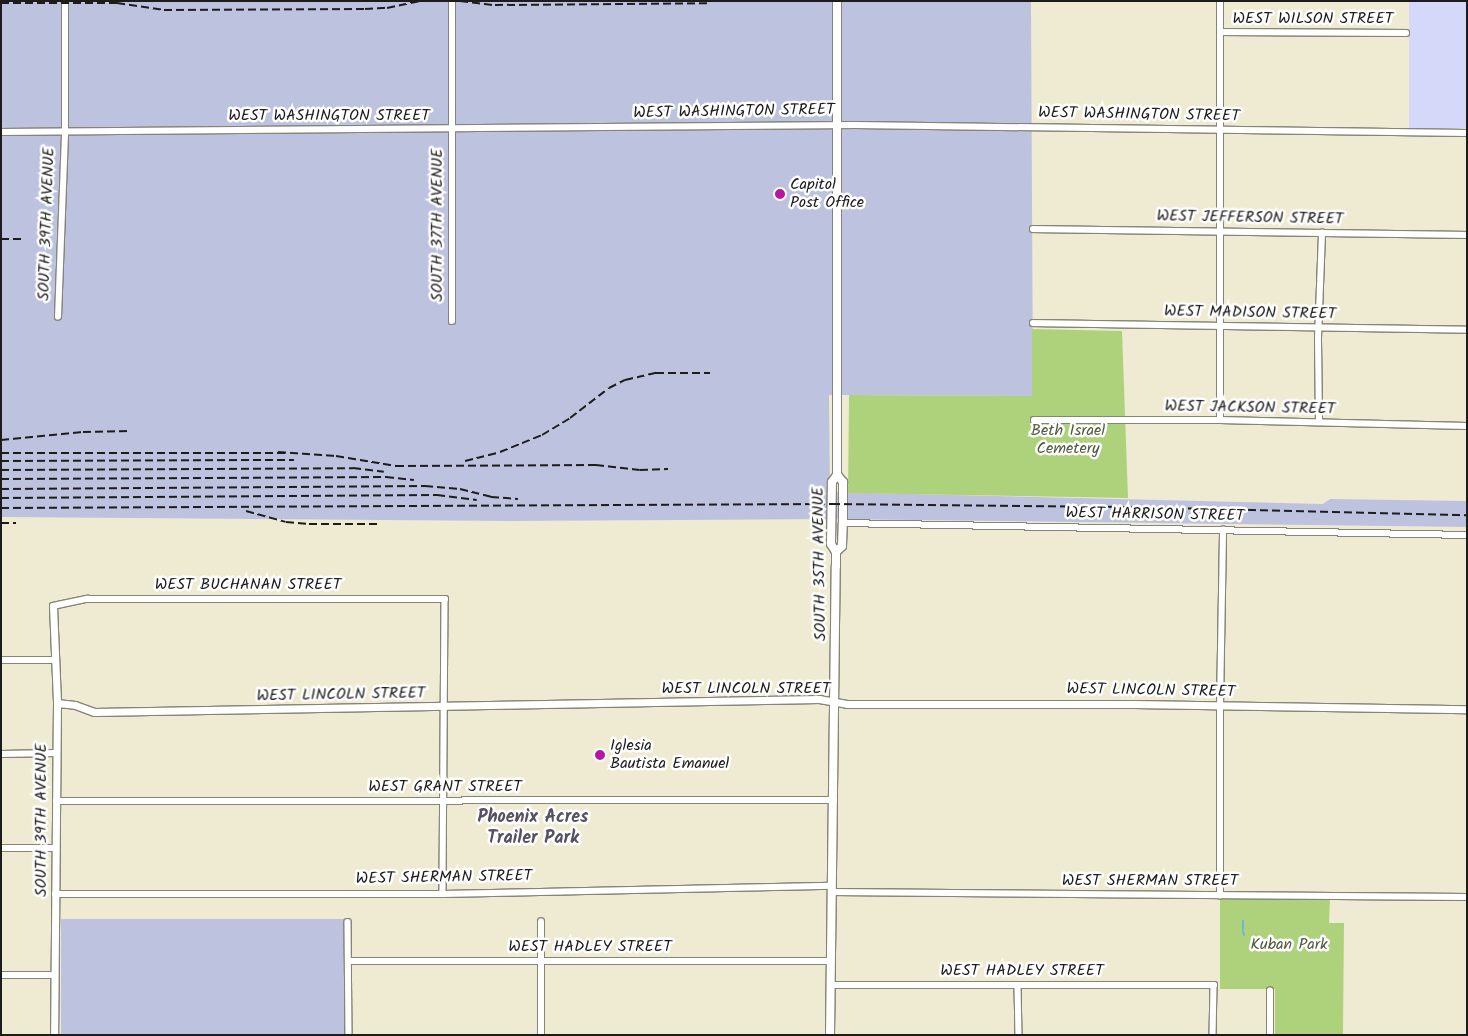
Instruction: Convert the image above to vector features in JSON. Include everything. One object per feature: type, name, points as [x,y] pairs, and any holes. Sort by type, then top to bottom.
[{"type":"main road","name":"SOUTH 35TH AVENUE","points":[[830,1035],[836,552],[831,544],[832,482],[837,475],[837,1]]},
{"type":"main road","points":[[836,552],[842,546],[843,523],[843,482],[837,475]]},
{"type":"street","name":"SOUTH 39TH AVENUE","points":[[58,317],[65,132],[65,1]]},
{"type":"street","name":"SOUTH 37TH AVENUE","points":[[452,1],[452,321]]},
{"type":"street","points":[[1220,1],[1220,420]]},
{"type":"street","name":"WEST WILSON STREET","points":[[1221,32],[1406,33]]},
{"type":"street","name":"WEST WASHINGTON STREET","points":[[1,132],[837,125],[1467,134]]},
{"type":"street","name":"WEST JEFFERSON STREET","points":[[1033,229],[1467,235]]},
{"type":"street","points":[[1320,422],[1318,338],[1320,328],[1322,233]]},
{"type":"street","name":"WEST MADISON STREET","points":[[1034,323],[1467,330]]},
{"type":"street","name":"WEST JACKSON STREET","points":[[1034,420],[1220,420],[1467,426]]},
{"type":"street","name":"WEST HARRISON STREET","points":[[843,523],[1467,535]]},
{"type":"street","points":[[1220,896],[1222,530]]},
{"type":"street","name":"WEST BUCHANAN STREET","points":[[53,606],[87,599],[444,599],[445,707]]},
{"type":"street","name":"SOUTH 39TH AVENUE","points":[[53,606],[57,703],[54,1035]]},
{"type":"street","points":[[1,660],[56,660]]},
{"type":"street","name":"WEST LINCOLN STREET","points":[[57,703],[75,705],[94,712],[820,699],[847,704],[1467,709]]},
{"type":"street","points":[[443,894],[445,707]]},
{"type":"street","points":[[1,754],[56,753]]},
{"type":"street","name":"WEST GRANT STREET","points":[[56,801],[834,800]]},
{"type":"street","points":[[1,848],[55,848]]},
{"type":"street","name":"WEST SHERMAN STREET","points":[[55,894],[443,894],[832,889],[1220,896],[1467,897]]},
{"type":"street","points":[[348,922],[349,1035]]},
{"type":"street","points":[[541,1035],[542,922]]},
{"type":"street","name":"WEST HADLEY STREET","points":[[348,961],[831,961]]},
{"type":"street","points":[[1,976],[55,975]]},
{"type":"street","name":"WEST HADLEY STREET","points":[[830,985],[1214,985],[1213,1035]]},
{"type":"street","points":[[1018,985],[1019,1035]]},
{"type":"street","points":[[1270,991],[1270,1035]]},
{"type":"shaded area","points":[[1,1],[1031,1],[1033,396],[829,395],[830,492],[1323,504],[1330,499],[1467,501],[1467,527],[829,519],[511,521],[1,517]]},
{"type":"shaded area","points":[[1409,1],[1467,1],[1467,128],[1409,128]]},
{"type":"shaded area","points":[[61,919],[347,919],[347,1035],[61,1035]]},
{"type":"green space","name":"Beth Israel Cemetery","points":[[1032,329],[1122,331],[1128,498],[848,493],[849,395],[1032,396]]},
{"type":"green space","name":"Kuban Park","points":[[1220,899],[1330,899],[1329,923],[1344,923],[1343,1035],[1275,1035],[1275,989],[1220,989]]},
{"type":"waterway","points":[[1243,921],[1243,930]]},
{"type":"railway","points":[[1,3],[117,3],[164,10],[365,9],[387,8],[421,1]]},
{"type":"railway","points":[[460,1],[495,5],[707,3]]},
{"type":"railway","points":[[1,239],[21,239]]},
{"type":"railway","points":[[465,461],[500,452],[542,435],[570,418],[609,388],[625,380],[656,373],[710,373]]},
{"type":"railway","points":[[1,440],[83,432],[131,431]]},
{"type":"railway","points":[[278,452],[336,456],[396,466],[596,465],[640,470],[668,469]]},
{"type":"railway","points":[[1,453],[285,453]]},
{"type":"railway","points":[[1,461],[294,460]]},
{"type":"railway","points":[[1,470],[353,468],[384,472]]},
{"type":"railway","points":[[1,479],[386,477],[414,480]]},
{"type":"railway","points":[[1,489],[425,486],[460,489],[491,497],[518,499]]},
{"type":"railway","points":[[1,498],[437,495],[477,500]]},
{"type":"railway","points":[[1,508],[832,504],[1128,507],[1467,515]]},
{"type":"railway","points":[[246,511],[286,522],[377,524]]},
{"type":"railway","points":[[1,523],[16,523]]},
{"type":"place","name":"Capitol Post Office","points":[[780,194]]},
{"type":"place","name":"Iglesia Bautista Emanuel","points":[[600,755]]},
{"type":"district","name":"Phoenix Acres Trailer Park","points":[[533,830]]}]
